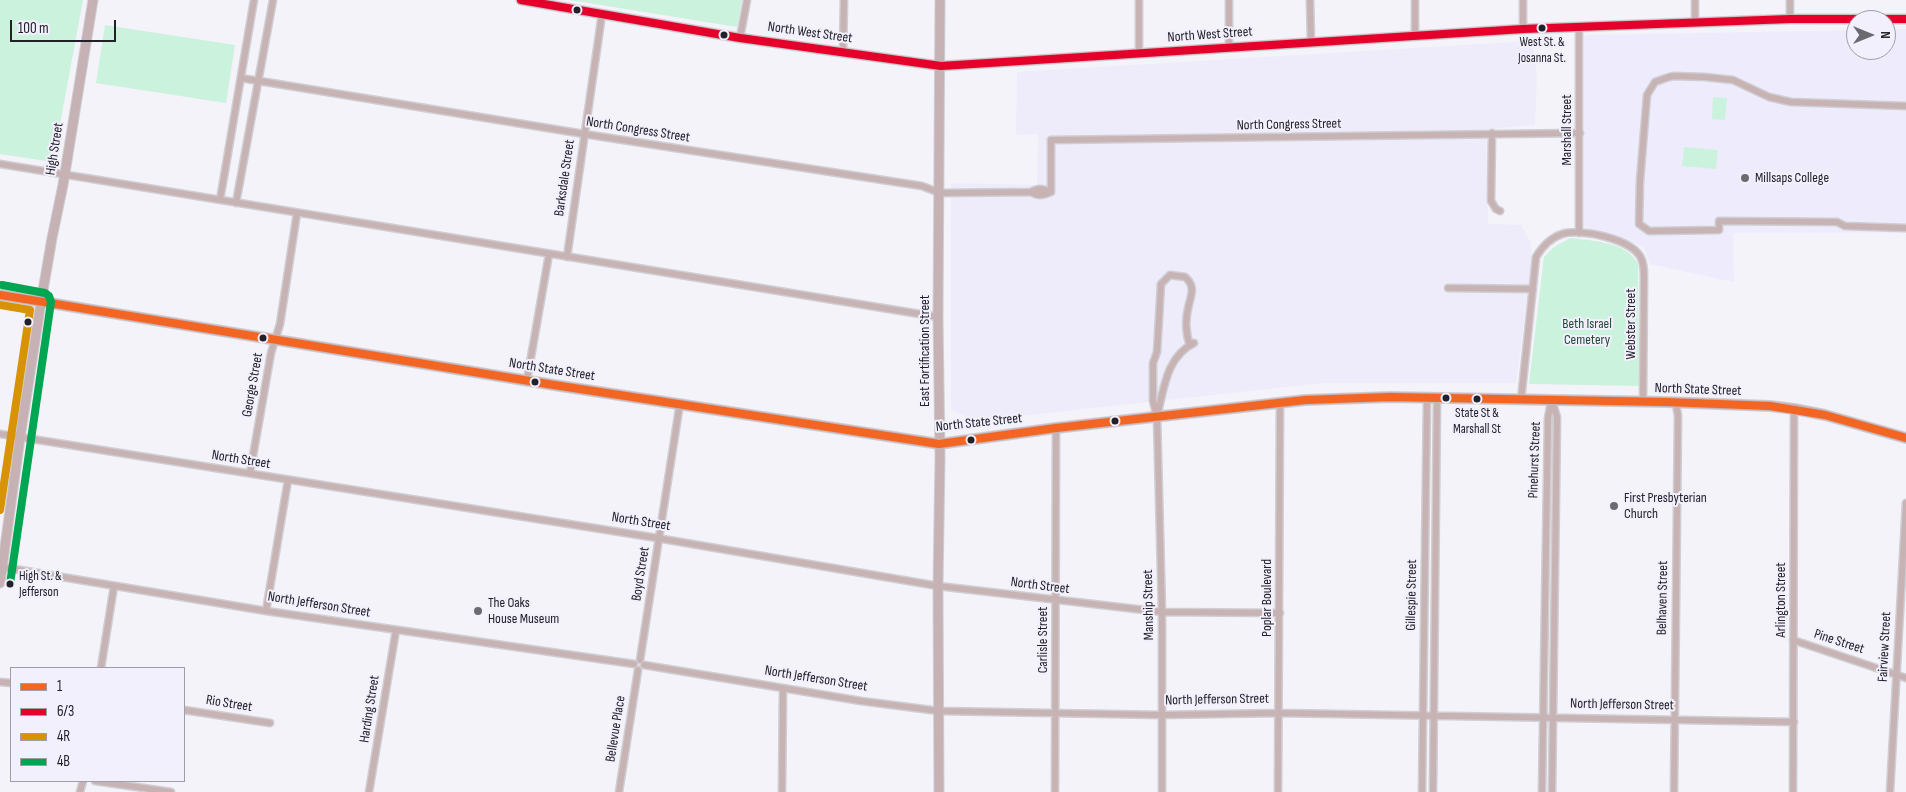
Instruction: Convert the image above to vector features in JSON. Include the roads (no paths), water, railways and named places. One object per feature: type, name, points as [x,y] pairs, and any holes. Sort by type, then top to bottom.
[{"type":"main road","name":"North State Street","points":[[0,295],[939,444],[1056,428],[1280,404],[1335,399],[1432,398],[1770,406],[1826,415],[1906,438]]},
{"type":"street","name":"High Street","points":[[0,583],[41,302],[65,175],[92,0]]},
{"type":"street","points":[[220,200],[254,0]]},
{"type":"street","points":[[236,203],[273,0]]},
{"type":"street","name":"North West Street","points":[[520,0],[740,38],[941,66],[1523,29],[1790,19],[1906,19]]},
{"type":"street","points":[[740,38],[747,0]]},
{"type":"street","points":[[843,52],[844,0]]},
{"type":"street","name":"East Fortification Street","points":[[939,792],[938,586],[940,519],[938,318],[940,0]]},
{"type":"street","points":[[1139,0],[1140,53]]},
{"type":"street","points":[[1229,0],[1230,47]]},
{"type":"street","points":[[1310,0],[1311,42]]},
{"type":"street","points":[[1415,0],[1415,36]]},
{"type":"street","points":[[1523,0],[1523,29]]},
{"type":"street","points":[[1695,0],[1695,23]]},
{"type":"street","points":[[1790,0],[1790,19]]},
{"type":"street","name":"Barksdale Street","points":[[566,257],[602,14]]},
{"type":"street","name":"Marshall Street","points":[[1579,27],[1579,233]]},
{"type":"street","points":[[1906,106],[1791,102],[1769,97],[1733,80],[1705,76],[1673,76],[1656,82],[1647,95],[1640,181],[1639,224],[1649,231],[1718,230],[1719,222],[1837,222],[1845,226],[1906,228]]},
{"type":"street","name":"North Congress Street","points":[[241,78],[584,134],[922,186],[940,192],[1031,192],[1036,196],[1042,196],[1051,192],[1051,140],[1295,138],[1580,132]]},
{"type":"street","points":[[1492,133],[1492,201],[1496,209],[1500,211]]},
{"type":"street","points":[[0,164],[938,318]]},
{"type":"street","name":"George Street","points":[[250,474],[271,353],[280,324],[297,213]]},
{"type":"street","points":[[1521,400],[1536,257],[1549,242],[1564,234],[1579,233]]},
{"type":"street","name":"Webster Street","points":[[1579,233],[1607,238],[1634,249],[1642,259],[1644,267],[1643,402]]},
{"type":"street","points":[[527,380],[549,254]]},
{"type":"street","name":"Manship Street","points":[[1157,417],[1163,387],[1171,366],[1192,344],[1187,338],[1187,311],[1192,294],[1192,284],[1186,277],[1170,275],[1161,284],[1157,352],[1153,363],[1153,401],[1157,417],[1162,612],[1162,792]]},
{"type":"street","points":[[1448,288],[1533,289]]},
{"type":"street","name":"Gillespie Street","points":[[1422,792],[1432,398]]},
{"type":"street","name":"Gillespie Street","points":[[1432,398],[1433,792]]},
{"type":"street","name":"Pinehurst Street","points":[[1552,401],[1556,417],[1552,792]]},
{"type":"street","name":"Pinehurst Street","points":[[1542,792],[1548,418],[1552,401]]},
{"type":"street","name":"Boyd Street","points":[[639,665],[680,404]]},
{"type":"street","name":"Poplar Boulevard","points":[[1278,792],[1280,404]]},
{"type":"street","name":"Belhaven Street","points":[[1674,792],[1678,416],[1676,404]]},
{"type":"street","name":"Arlington Street","points":[[1793,792],[1794,409]]},
{"type":"street","name":"Carlisle Street","points":[[1055,792],[1056,428]]},
{"type":"street","name":"North Street","points":[[0,434],[659,538],[938,586],[1162,612],[1280,613]]},
{"type":"street","points":[[266,611],[288,480]]},
{"type":"street","name":"Fairview Street","points":[[1890,792],[1906,504]]},
{"type":"street","name":"North Jefferson Street","points":[[1,567],[266,611],[940,711],[1162,715],[1279,713],[1794,722]]},
{"type":"street","points":[[101,667],[114,586]]},
{"type":"street","points":[[1544,603],[1554,603]]},
{"type":"street","name":"Harding Street","points":[[369,792],[396,630]]},
{"type":"street","name":"Pine Street","points":[[1793,640],[1906,678]]},
{"type":"street","points":[[1543,663],[1554,663]]},
{"type":"street","name":"Bellevue Place","points":[[619,792],[639,665]]},
{"type":"street","points":[[782,792],[783,688]]},
{"type":"street","name":"Rio Street","points":[[185,710],[270,723]]},
{"type":"street","points":[[102,782],[170,792]]},
{"type":"place","name":"West St. & Josanna St.","points":[[1542,28]]},
{"type":"place","name":"Millsaps College","points":[[1745,178]]},
{"type":"place","name":"State St & Marshall St","points":[[1477,399]]},
{"type":"place","name":"First Presbyterian Church","points":[[1614,506]]},
{"type":"place","name":"High St. & Jefferson","points":[[10,584]]},
{"type":"place","name":"The Oaks House Museum","points":[[478,611]]},
{"type":"park label","name":"Beth Israel Cemetery","points":[[1587,332]]}]
